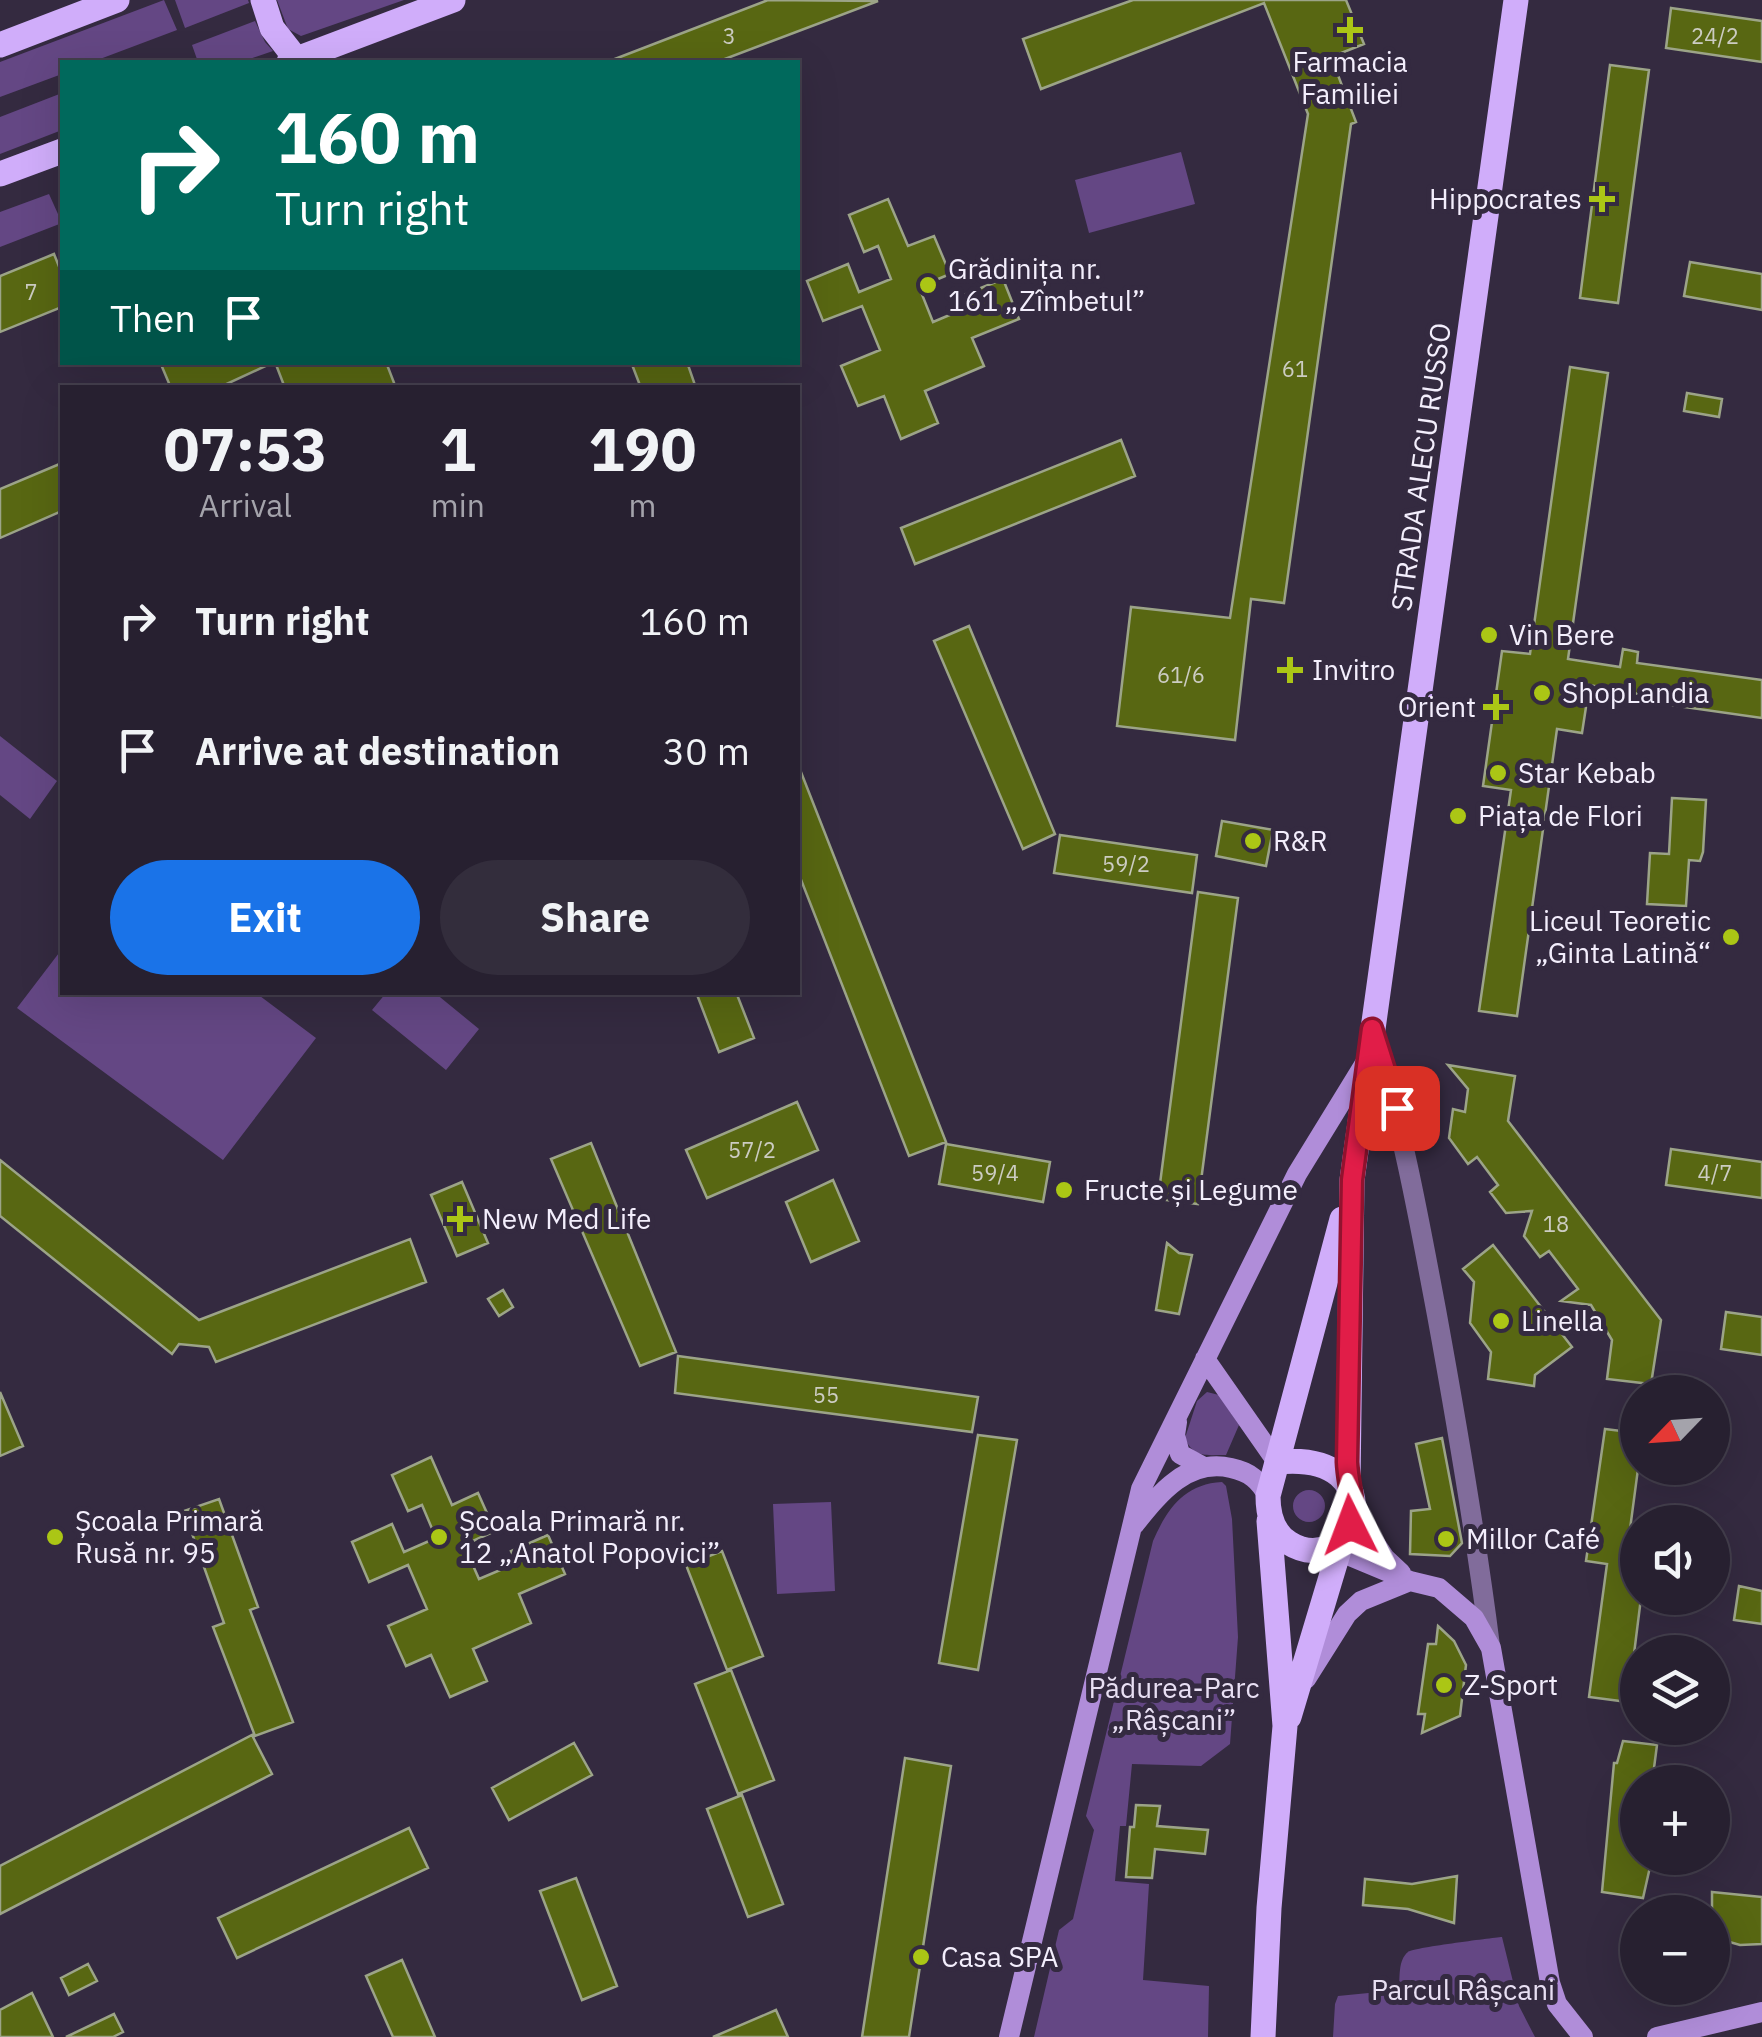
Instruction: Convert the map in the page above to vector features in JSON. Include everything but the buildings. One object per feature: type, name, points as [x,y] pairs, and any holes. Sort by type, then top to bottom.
[{"type":"main road","points":[[0,45],[117,0]]},
{"type":"main road","points":[[262,0],[272,28],[292,60]]},
{"type":"main road","points":[[296,60],[453,0]]},
{"type":"main road","name":"STRADA ALECU RUSSO","points":[[1348,1485],[1352,1180],[1516,0]]},
{"type":"main road","points":[[0,174],[60,152]]},
{"type":"main road","points":[[1008,2037],[1140,1489],[1297,1174],[1368,1058]]},
{"type":"main road","name":"STRADA ALECU RUSSO","points":[[1277,1462],[1352,1180]]},
{"type":"main road","points":[[1205,1358],[1277,1462],[1268,1503],[1285,1726],[1269,1908],[1263,2037]]},
{"type":"main road","points":[[1190,1392],[1211,1384],[1226,1391]]},
{"type":"main road","points":[[1178,1418],[1175,1435],[1180,1454],[1202,1466],[1248,1473],[1260,1482],[1280,1537],[1304,1550],[1333,1546],[1410,1581],[1439,1588],[1474,1618],[1490,1648],[1550,1984],[1557,2004],[1583,2037]]},
{"type":"main road","points":[[1277,1462],[1313,1461],[1339,1474],[1348,1485],[1354,1512],[1385,1558],[1410,1581]]},
{"type":"main road","points":[[1133,1526],[1158,1494],[1202,1466]]},
{"type":"main road","points":[[1285,1726],[1299,1690],[1333,1546],[1354,1512]]},
{"type":"main road","points":[[1299,1690],[1346,1614],[1362,1601],[1410,1581]]},
{"type":"main road","points":[[1657,2037],[1762,2012]]},
{"type":"street","points":[[1372,1029],[1397,1108],[1410,1170],[1474,1528],[1490,1648]]},
{"type":"green space","points":[[164,0],[177,30],[97,60],[60,60],[60,75],[0,97],[0,62]]},
{"type":"green space","points":[[175,0],[248,0],[249,3],[185,28]]},
{"type":"green space","points":[[277,0],[404,0],[301,36],[288,29]]},
{"type":"green space","points":[[255,21],[273,51],[247,60],[197,60],[192,45]]},
{"type":"green space","points":[[60,94],[60,131],[0,154],[0,117]]},
{"type":"green space","points":[[1181,152],[1195,204],[1089,233],[1075,180]]},
{"type":"green space","points":[[49,194],[60,224],[0,247],[0,212]]},
{"type":"green space","points":[[0,736],[57,781],[30,819],[0,795]]},
{"type":"green space","points":[[60,952],[60,995],[259,995],[316,1038],[223,1160],[17,1008]]},
{"type":"green space","points":[[384,995],[437,995],[479,1029],[446,1070],[372,1010]]},
{"type":"green space","points":[[1207,1392],[1219,1395],[1239,1425],[1226,1455],[1196,1452],[1185,1438],[1197,1401]]},
{"type":"green space","name":"Pădurea-Parc „Râșcani”","points":[[1222,1482],[1232,1519],[1238,1637],[1230,1744],[1201,1766],[1132,1764],[1115,1881],[1149,1884],[1143,1980],[1209,1986],[1208,2037],[1034,2037],[1059,1930],[1073,1919],[1094,1830],[1086,1816],[1153,1541],[1164,1519],[1187,1493]]},
{"type":"green space","points":[[1309,1490],[1320,1495],[1325,1506],[1320,1517],[1309,1522],[1298,1517],[1293,1506],[1298,1495]]},
{"type":"green space","points":[[831,1502],[835,1591],[777,1594],[773,1504]]},
{"type":"green space","name":"Parcul Râșcani","points":[[1502,1937],[1519,2006],[1535,2037],[1333,2037],[1338,1996],[1399,1990],[1401,1964],[1408,1952]]},
{"type":"place","name":"Farmacia Familiei","points":[[1350,30]]},
{"type":"place","name":"Hippocrates","points":[[1602,199]]},
{"type":"place","name":"Grădinița nr. 161 „Zîmbetul”","points":[[928,285]]},
{"type":"place","name":"Vin Bere","points":[[1489,635]]},
{"type":"place","name":"Invitro","points":[[1290,670]]},
{"type":"place","name":"ShopLandia","points":[[1542,693]]},
{"type":"place","name":"Orient","points":[[1496,707]]},
{"type":"place","name":"Star Kebab","points":[[1498,773]]},
{"type":"place","name":"Piața de Flori","points":[[1458,816]]},
{"type":"place","name":"R&R","points":[[1253,841]]},
{"type":"place","name":"Liceul Teoretic „Ginta Latină“","points":[[1731,937]]},
{"type":"place","name":"Fructe și Legume","points":[[1064,1190]]},
{"type":"place","name":"New Med Life","points":[[460,1219]]},
{"type":"place","name":"Linella","points":[[1501,1321]]},
{"type":"place","name":"Școala Primară Rusă nr. 95","points":[[55,1537]]},
{"type":"place","name":"Școala Primară nr. 12 „Anatol Popovici”","points":[[439,1537]]},
{"type":"place","name":"Millor Café","points":[[1446,1539]]},
{"type":"place","name":"Z-Sport","points":[[1444,1685]]},
{"type":"place","name":"Casa SPA","points":[[921,1957]]},
{"type":"route","points":[[1350,1525],[1354,1512],[1347,1462],[1352,1180],[1372,1029],[1397,1108]]}]
